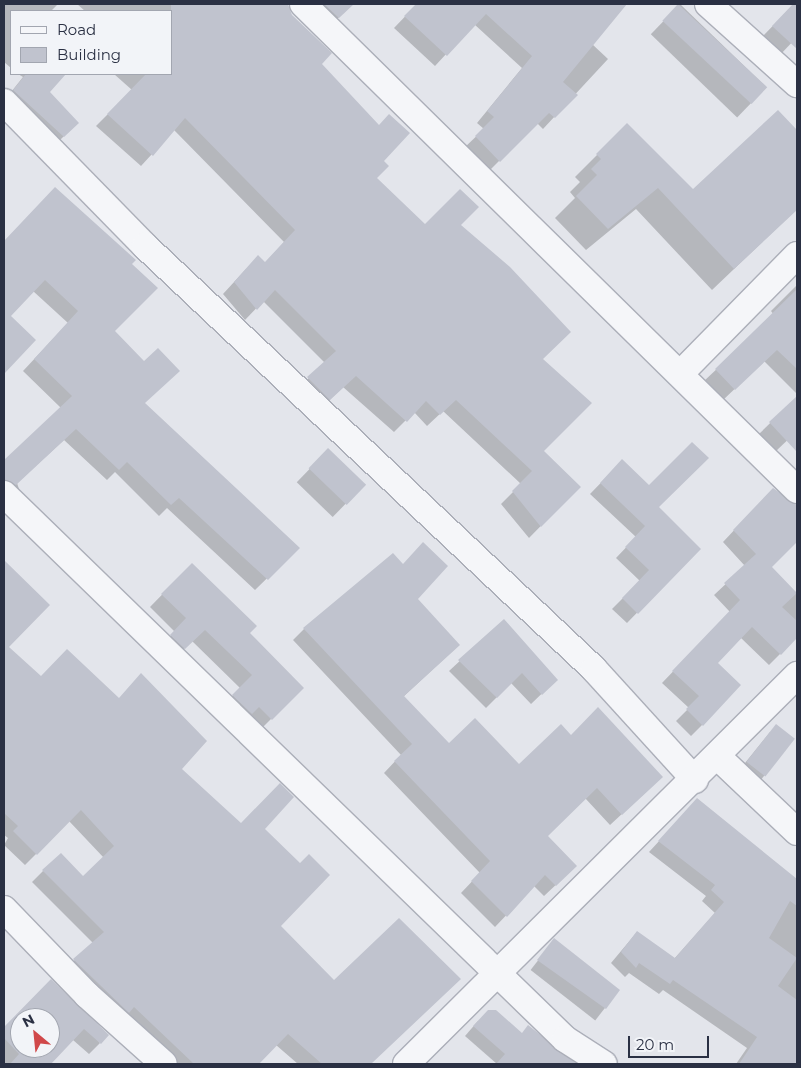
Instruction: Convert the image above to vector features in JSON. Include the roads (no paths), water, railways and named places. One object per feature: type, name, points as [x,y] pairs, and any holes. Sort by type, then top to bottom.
[{"type":"street","points":[[303,4],[797,490]]},
{"type":"street","points":[[708,4],[797,84]]},
{"type":"street","points":[[4,102],[145,246],[594,669],[695,780]]},
{"type":"street","points":[[680,374],[797,255]]},
{"type":"street","points":[[4,494],[565,1039],[604,1064]]},
{"type":"street","points":[[406,1064],[695,780],[797,675]]},
{"type":"street","points":[[718,757],[797,832]]},
{"type":"street","points":[[4,909],[87,995],[164,1064]]}]
